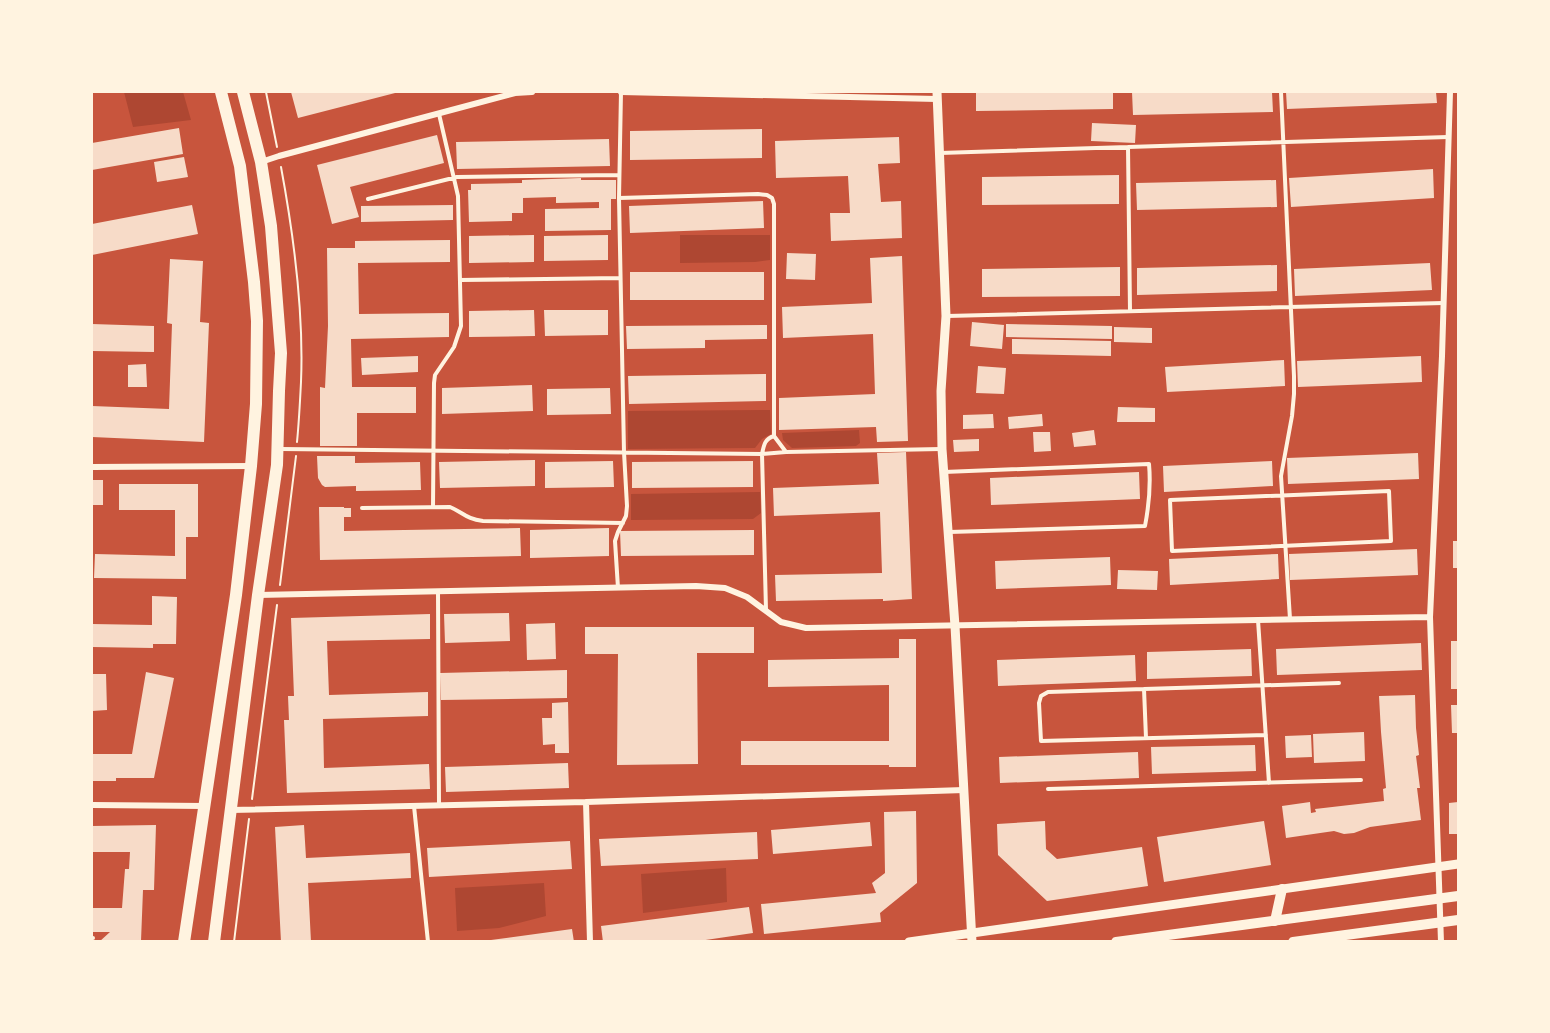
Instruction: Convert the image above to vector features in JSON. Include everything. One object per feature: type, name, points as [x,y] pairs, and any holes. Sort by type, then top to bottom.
[{"type":"main road","points":[[183,941],[236,595],[251,466],[257,370],[254,282],[240,166],[221,92]]},
{"type":"main road","points":[[214,942],[258,595],[277,465],[281,353],[271,226],[261,162],[243,92]]},
{"type":"main road","points":[[1275,921],[1282,889]]},
{"type":"main road","points":[[1116,942],[1458,896]]},
{"type":"main road","points":[[1293,942],[1458,920]]},
{"type":"main road","points":[[216,926],[224,942]]},
{"type":"street","points":[[261,162],[514,93],[532,92]]},
{"type":"street","points":[[621,92],[937,95],[946,316],[941,391],[942,449],[955,626],[972,937]]},
{"type":"street","points":[[1441,942],[1430,617],[1450,92]]},
{"type":"street","points":[[92,467],[251,466]]},
{"type":"street","points":[[258,595],[696,586],[725,588],[747,597],[781,622],[806,628],[1430,617]]},
{"type":"street","points":[[231,810],[964,790]]},
{"type":"street","points":[[586,802],[591,942]]},
{"type":"street","points":[[92,806],[204,806]]},
{"type":"street","points":[[909,942],[972,937],[1458,864]]},
{"type":"lane","points":[[618,588],[615,541],[624,523],[627,506],[620,278],[621,92]]},
{"type":"lane","points":[[1281,92],[1294,394],[1281,476],[1290,620]]},
{"type":"lane","points":[[433,507],[435,375],[454,347],[461,326],[458,196],[439,114]]},
{"type":"lane","points":[[939,153],[1448,137]]},
{"type":"lane","points":[[1128,147],[1130,311]]},
{"type":"lane","points":[[368,199],[453,178],[619,175]]},
{"type":"lane","points":[[619,198],[758,194],[772,198],[774,204],[774,436],[786,453]]},
{"type":"lane","points":[[460,280],[620,278]]},
{"type":"lane","points":[[946,316],[1443,303]]},
{"type":"lane","points":[[766,611],[762,454],[764,443],[774,436]]},
{"type":"lane","points":[[277,449],[762,454],[942,449]]},
{"type":"lane","points":[[944,472],[1149,464],[1150,498],[1145,526],[948,532]]},
{"type":"lane","points":[[1389,490],[1391,541],[1172,551],[1170,500],[1281,495],[1389,490]]},
{"type":"lane","points":[[362,508],[450,507],[471,520],[483,521],[624,523]]},
{"type":"lane","points":[[438,591],[439,805]]},
{"type":"lane","points":[[1258,620],[1269,783]]},
{"type":"lane","points":[[1266,735],[1041,741],[1039,703],[1041,696],[1048,692],[1339,683]]},
{"type":"lane","points":[[1144,689],[1146,738]]},
{"type":"lane","points":[[1048,789],[1361,780]]},
{"type":"lane","points":[[414,806],[429,942]]},
{"type":"shaded area","points":[[124,92],[183,92],[191,120],[133,127]]},
{"type":"shaded area","points":[[680,235],[770,235],[770,260],[680,263]]},
{"type":"shaded area","points":[[770,410],[771,434],[762,439],[755,448],[628,449],[628,411]]},
{"type":"shaded area","points":[[859,430],[860,443],[856,446],[792,448],[783,440],[782,433]]},
{"type":"shaded area","points":[[760,492],[761,513],[753,519],[631,520],[631,494]]},
{"type":"shaded area","points":[[726,868],[727,902],[643,913],[641,874]]},
{"type":"shaded area","points":[[544,883],[546,916],[499,928],[457,931],[455,888]]},
{"type":"building","points":[[291,92],[399,92],[298,118]]},
{"type":"building","points":[[976,92],[1113,92],[1113,109],[976,111]]},
{"type":"building","points":[[1132,92],[1272,92],[1273,112],[1133,115]]},
{"type":"building","points":[[1286,92],[1436,92],[1437,103],[1287,109]]},
{"type":"building","points":[[1092,123],[1136,125],[1135,143],[1091,141]]},
{"type":"building","points":[[179,128],[183,154],[92,170],[92,143]]},
{"type":"building","points":[[762,129],[762,158],[630,160],[630,131]]},
{"type":"building","points":[[437,135],[444,163],[350,187],[359,217],[332,224],[317,165]]},
{"type":"building","points":[[899,137],[900,163],[878,164],[881,202],[901,201],[902,238],[831,241],[830,213],[850,213],[848,176],[776,178],[775,141]]},
{"type":"building","points":[[609,139],[610,166],[457,169],[456,142]]},
{"type":"building","points":[[184,157],[188,177],[157,182],[154,162]]},
{"type":"building","points":[[1433,169],[1434,198],[1291,207],[1289,178]]},
{"type":"building","points":[[1119,175],[1119,204],[982,205],[982,177]]},
{"type":"building","points":[[581,178],[581,180],[616,180],[616,199],[611,199],[611,230],[545,231],[545,209],[599,208],[599,202],[556,203],[556,197],[523,198],[523,213],[512,213],[512,221],[469,222],[468,190],[471,190],[471,184]]},
{"type":"building","points":[[1276,180],[1277,207],[1137,210],[1136,183]]},
{"type":"building","points":[[763,201],[764,228],[630,233],[629,206]]},
{"type":"building","points":[[192,205],[198,234],[92,255],[92,224]]},
{"type":"building","points":[[453,205],[453,220],[361,222],[361,206]]},
{"type":"building","points":[[534,235],[534,262],[469,263],[469,236]]},
{"type":"building","points":[[608,235],[608,260],[544,261],[544,236]]},
{"type":"building","points":[[450,240],[450,262],[358,263],[359,314],[449,313],[449,337],[351,339],[352,387],[416,387],[416,413],[357,413],[357,446],[320,446],[320,387],[325,388],[328,326],[327,248],[355,248],[355,241]]},
{"type":"building","points":[[787,253],[816,254],[815,280],[786,279]]},
{"type":"building","points":[[902,256],[908,441],[877,442],[876,427],[779,430],[779,398],[875,394],[873,334],[783,338],[782,307],[872,303],[870,258]]},
{"type":"building","points":[[170,259],[203,261],[200,322],[209,323],[204,442],[92,437],[92,406],[169,409],[172,324],[167,323]]},
{"type":"building","points":[[1430,263],[1432,290],[1295,296],[1294,269]]},
{"type":"building","points":[[1277,265],[1277,291],[1137,295],[1137,268]]},
{"type":"building","points":[[1120,267],[1120,296],[982,297],[982,269]]},
{"type":"building","points":[[630,272],[764,272],[764,300],[630,300]]},
{"type":"building","points":[[534,310],[535,336],[469,337],[469,311]]},
{"type":"building","points":[[544,310],[608,310],[608,335],[545,336]]},
{"type":"building","points":[[972,322],[1004,325],[1002,349],[970,346]]},
{"type":"building","points":[[92,324],[154,326],[154,352],[92,351]]},
{"type":"building","points":[[1006,324],[1112,326],[1112,339],[1006,337]]},
{"type":"building","points":[[767,325],[767,339],[705,340],[705,348],[627,349],[626,326]]},
{"type":"building","points":[[1114,327],[1152,328],[1152,343],[1114,342]]},
{"type":"building","points":[[1012,339],[1111,341],[1111,356],[1012,354]]},
{"type":"building","points":[[418,356],[418,372],[362,375],[361,358]]},
{"type":"building","points":[[1421,356],[1422,382],[1298,387],[1297,361]]},
{"type":"building","points":[[1284,360],[1285,386],[1167,392],[1165,367]]},
{"type":"building","points":[[146,364],[147,387],[128,387],[128,365]]},
{"type":"building","points":[[978,366],[1006,368],[1004,394],[976,393]]},
{"type":"building","points":[[766,374],[766,401],[629,404],[628,376]]},
{"type":"building","points":[[532,385],[533,411],[442,414],[442,388]]},
{"type":"building","points":[[610,388],[611,414],[547,415],[547,389]]},
{"type":"building","points":[[1118,407],[1155,408],[1155,422],[1117,422]]},
{"type":"building","points":[[993,414],[994,428],[963,429],[963,415]]},
{"type":"building","points":[[1042,414],[1043,426],[1009,429],[1008,417]]},
{"type":"building","points":[[1094,430],[1096,445],[1074,447],[1072,433]]},
{"type":"building","points":[[1033,432],[1050,432],[1051,451],[1034,452]]},
{"type":"building","points":[[979,439],[979,451],[954,452],[953,440]]},
{"type":"building","points":[[906,452],[912,599],[776,601],[775,575],[882,573],[880,512],[774,516],[773,488],[879,484],[877,453]]},
{"type":"building","points":[[1418,453],[1419,479],[1288,484],[1287,458]]},
{"type":"building","points":[[317,456],[355,456],[355,463],[420,462],[421,490],[356,491],[356,486],[325,487],[318,478]]},
{"type":"building","points":[[535,460],[535,486],[440,488],[439,462]]},
{"type":"building","points":[[613,461],[614,487],[545,488],[545,462]]},
{"type":"building","points":[[753,461],[753,487],[632,488],[632,462]]},
{"type":"building","points":[[1272,461],[1273,486],[1164,492],[1163,466]]},
{"type":"building","points":[[1139,472],[1140,499],[991,505],[990,478]]},
{"type":"building","points":[[92,480],[103,480],[103,505],[92,505]]},
{"type":"building","points":[[119,484],[198,484],[198,537],[186,537],[186,579],[94,578],[95,554],[175,556],[175,510],[119,510]]},
{"type":"building","points":[[319,507],[351,508],[351,517],[344,517],[344,531],[520,528],[521,556],[320,560]]},
{"type":"building","points":[[609,528],[609,556],[530,558],[530,530]]},
{"type":"building","points":[[754,530],[754,555],[621,556],[620,531]]},
{"type":"building","points":[[1453,541],[1458,541],[1458,568],[1453,568]]},
{"type":"building","points":[[1417,549],[1418,575],[1290,580],[1289,554]]},
{"type":"building","points":[[1278,554],[1279,579],[1170,585],[1169,559]]},
{"type":"building","points":[[1110,557],[1111,585],[996,589],[995,561]]},
{"type":"building","points":[[1118,570],[1158,571],[1157,590],[1117,589]]},
{"type":"building","points":[[152,596],[177,597],[176,644],[153,644],[153,648],[92,647],[92,624],[152,625]]},
{"type":"building","points":[[509,613],[510,641],[445,643],[444,614]]},
{"type":"building","points":[[430,614],[430,639],[327,641],[329,695],[428,692],[428,716],[323,719],[324,768],[429,764],[430,789],[287,793],[284,720],[289,720],[288,696],[294,696],[291,618]]},
{"type":"building","points":[[555,623],[556,659],[527,660],[526,624]]},
{"type":"building","points":[[585,627],[754,627],[754,653],[697,653],[698,764],[617,765],[618,654],[585,654]]},
{"type":"building","points":[[899,639],[916,639],[916,767],[741,765],[741,741],[889,741],[889,685],[768,687],[768,660],[899,658]]},
{"type":"building","points":[[1451,641],[1458,641],[1458,689],[1451,689]]},
{"type":"building","points":[[1421,643],[1422,670],[1277,675],[1276,649]]},
{"type":"building","points":[[1251,649],[1252,676],[1147,679],[1147,652]]},
{"type":"building","points":[[1135,655],[1136,681],[998,686],[997,660]]},
{"type":"building","points":[[567,670],[567,698],[441,700],[440,673]]},
{"type":"building","points":[[146,672],[174,678],[154,778],[116,778],[116,781],[92,781],[92,754],[132,754]]},
{"type":"building","points":[[92,674],[106,674],[107,710],[92,711]]},
{"type":"building","points":[[1415,695],[1419,755],[1416,756],[1420,788],[1417,788],[1421,820],[1370,827],[1354,833],[1344,834],[1334,831],[1286,838],[1282,806],[1310,802],[1311,813],[1316,812],[1315,809],[1384,801],[1383,789],[1386,788],[1379,696]]},
{"type":"building","points":[[568,702],[569,753],[555,753],[555,744],[543,745],[542,718],[552,718],[552,703]]},
{"type":"building","points":[[1451,705],[1458,705],[1458,733],[1452,733]]},
{"type":"building","points":[[1364,732],[1365,761],[1314,763],[1313,734]]},
{"type":"building","points":[[1311,735],[1312,757],[1286,758],[1285,736]]},
{"type":"building","points":[[1255,745],[1256,771],[1152,774],[1151,747]]},
{"type":"building","points":[[1138,752],[1139,778],[1000,783],[999,757]]},
{"type":"building","points":[[568,763],[569,788],[446,792],[445,767]]},
{"type":"building","points":[[1458,802],[1458,834],[1449,834],[1449,803]]},
{"type":"building","points":[[916,811],[917,883],[880,913],[881,922],[764,934],[761,904],[876,893],[872,883],[885,873],[884,812]]},
{"type":"building","points":[[1045,821],[1046,849],[1057,859],[1142,847],[1148,886],[1047,901],[998,855],[997,824]]},
{"type":"building","points":[[1264,821],[1271,865],[1164,882],[1157,837]]},
{"type":"building","points":[[870,822],[872,846],[773,854],[771,830]]},
{"type":"building","points":[[156,825],[154,890],[143,890],[141,941],[99,942],[110,932],[92,932],[92,908],[122,908],[125,869],[129,869],[130,852],[92,852],[92,826]]},
{"type":"building","points":[[304,825],[306,858],[410,853],[411,878],[308,883],[311,942],[281,942],[275,827]]},
{"type":"building","points":[[757,832],[758,859],[601,866],[599,839]]},
{"type":"building","points":[[570,841],[572,869],[429,877],[427,848]]},
{"type":"building","points":[[749,907],[753,933],[692,942],[603,942],[601,926]]},
{"type":"building","points":[[572,929],[574,942],[491,942],[491,940]]}]
